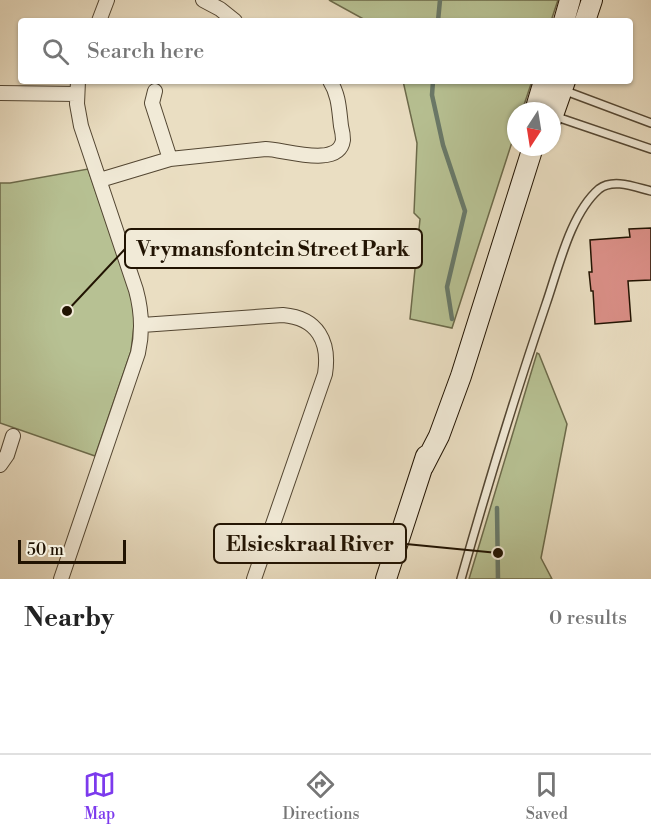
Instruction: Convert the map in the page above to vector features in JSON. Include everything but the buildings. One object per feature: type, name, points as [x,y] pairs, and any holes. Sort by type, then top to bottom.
[{"type":"main road","points":[[565,18],[570,0]]},
{"type":"main road","points":[[586,18],[592,0]]},
{"type":"main road","points":[[544,84],[544,102]]},
{"type":"main road","points":[[553,102],[564,86]]},
{"type":"main road","points":[[386,579],[423,467],[431,433],[452,372],[478,322],[530,156]]},
{"type":"street","points":[[100,18],[107,0]]},
{"type":"street","points":[[203,0],[231,18]]},
{"type":"street","points":[[100,180],[170,159],[266,149],[301,155],[333,153],[340,147],[343,140],[338,99],[331,84]]},
{"type":"street","points":[[0,93],[77,87],[81,126],[142,313],[138,353],[61,579]]},
{"type":"street","points":[[155,91],[152,103],[170,159]]},
{"type":"street","points":[[142,326],[283,315],[307,321],[321,335],[326,350],[325,374],[254,579]]},
{"type":"street","points":[[0,465],[7,455],[13,436]]},
{"type":"lane","points":[[564,86],[651,123]]},
{"type":"lane","points":[[561,120],[651,149]]},
{"type":"lane","points":[[461,579],[532,346],[570,233],[581,212],[600,188],[611,183],[651,191]]},
{"type":"green space","points":[[329,0],[558,0],[552,18],[362,18]]},
{"type":"green space","points":[[404,84],[531,84],[525,102],[507,102],[508,156],[452,328],[410,319],[420,219],[414,213],[417,143]]},
{"type":"green space","points":[[88,169],[131,294],[135,317],[131,351],[95,456],[0,423],[0,183]]},
{"type":"green space","points":[[537,353],[567,424],[541,558],[552,579],[469,579]]},
{"type":"waterway","points":[[438,18],[440,0]]},
{"type":"waterway","points":[[433,84],[432,95],[443,145],[465,211],[447,287],[452,319]]},
{"type":"waterway","points":[[497,508],[498,579]]},
{"type":"place","name":"Vrymansfontein Street Park","points":[[67,311]]},
{"type":"place","name":"Elsieskraal River","points":[[498,553]]}]
